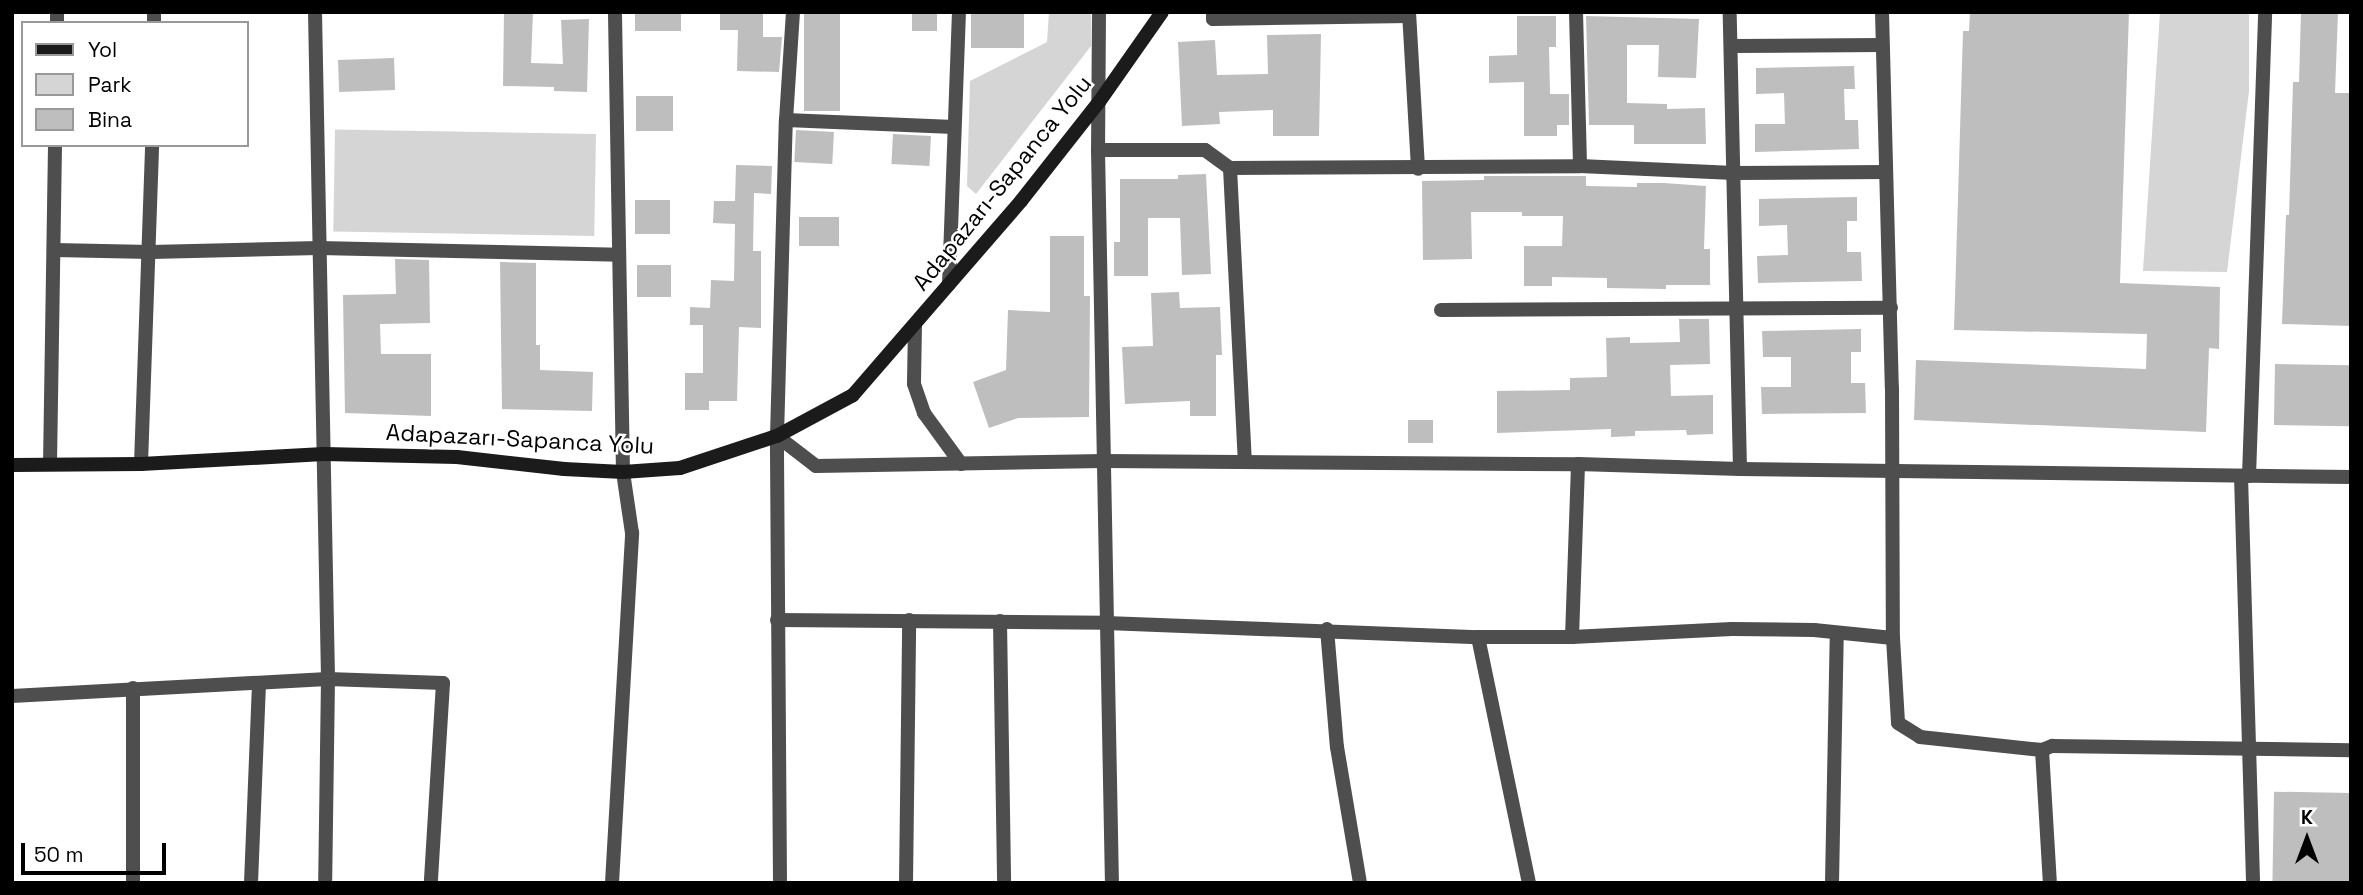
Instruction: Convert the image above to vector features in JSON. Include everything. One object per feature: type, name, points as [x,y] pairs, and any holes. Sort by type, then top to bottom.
[{"type":"main road","name":"Adapazarı-Sapanca Yolu","points":[[12,464],[141,464],[324,454],[457,457],[564,469],[623,472],[680,468],[777,436],[853,395],[1021,201],[1099,102],[1162,12]]},
{"type":"street","points":[[315,12],[328,679],[325,883]]},
{"type":"street","points":[[612,883],[632,533],[623,472],[615,12]]},
{"type":"street","points":[[780,883],[777,436],[786,120],[793,12]]},
{"type":"street","points":[[949,284],[959,12]]},
{"type":"street","points":[[1099,12],[1098,150],[1112,883]]},
{"type":"street","points":[[1213,12],[1213,19],[1409,14],[1418,169]]},
{"type":"street","points":[[1576,12],[1580,166]]},
{"type":"street","points":[[1730,12],[1739,310],[1740,469]]},
{"type":"street","points":[[1882,12],[1891,308],[1893,638],[1898,723],[1920,737],[2042,750],[2052,746],[2249,751],[2351,750]]},
{"type":"street","points":[[2253,883],[2245,476],[2265,12]]},
{"type":"street","points":[[1731,46],[1882,45]]},
{"type":"street","points":[[786,120],[954,127]]},
{"type":"street","points":[[50,464],[55,147]]},
{"type":"street","points":[[141,464],[151,252],[152,147]]},
{"type":"street","points":[[1098,150],[1205,150],[1230,168],[1580,166],[1734,173],[1886,172]]},
{"type":"street","points":[[1230,168],[1245,462]]},
{"type":"street","points":[[54,250],[151,252],[319,248],[619,255]]},
{"type":"street","points":[[1441,310],[1891,308]]},
{"type":"street","points":[[915,325],[914,384],[924,414],[961,464]]},
{"type":"street","points":[[777,436],[816,466],[1103,461],[1578,464],[1891,472],[2351,477]]},
{"type":"street","points":[[1572,637],[1578,464]]},
{"type":"street","points":[[906,883],[909,620]]},
{"type":"street","points":[[777,621],[1106,623],[1327,629],[1478,637],[1572,637],[1731,629],[1893,638]]},
{"type":"street","points":[[1000,621],[1004,883]]},
{"type":"street","points":[[1327,629],[1337,747],[1360,883]]},
{"type":"street","points":[[1832,883],[1837,633]]},
{"type":"street","points":[[1478,637],[1529,883]]},
{"type":"street","points":[[12,696],[328,679],[443,683],[431,881]]},
{"type":"street","points":[[251,883],[259,683]]},
{"type":"street","points":[[133,688],[133,883]]},
{"type":"street","points":[[2042,750],[2050,883]]},
{"type":"green space","points":[[1049,12],[1091,12],[1091,46],[976,194],[967,186],[970,81],[1047,42]]},
{"type":"green space","points":[[2160,12],[2249,12],[2249,91],[2227,272],[2143,271]]},
{"type":"green space","points":[[335,129],[596,134],[594,236],[333,231]]},
{"type":"building","points":[[504,12],[533,12],[531,63],[563,64],[561,20],[589,19],[587,92],[554,91],[554,87],[503,86]]},
{"type":"building","points":[[635,12],[681,12],[681,31],[635,31]]},
{"type":"building","points":[[720,12],[763,12],[763,37],[782,37],[779,72],[737,71],[738,30],[720,30]]},
{"type":"building","points":[[804,12],[840,12],[840,111],[804,111]]},
{"type":"building","points":[[912,12],[937,12],[937,31],[912,31]]},
{"type":"building","points":[[971,12],[1024,12],[1024,48],[971,48]]},
{"type":"building","points":[[1970,12],[2129,12],[2120,283],[2220,287],[2219,349],[2209,348],[2206,432],[1914,420],[1916,360],[2146,369],[2147,334],[1954,330],[1963,31],[1969,31]]},
{"type":"building","points":[[2301,12],[2338,12],[2335,93],[2351,93],[2351,326],[2282,324],[2293,82],[2299,82]]},
{"type":"building","points":[[1517,16],[1556,16],[1556,47],[1549,47],[1550,94],[1569,94],[1569,125],[1557,125],[1557,136],[1524,136],[1524,82],[1489,83],[1489,56],[1517,55]]},
{"type":"building","points":[[1586,16],[1699,19],[1696,78],[1658,77],[1659,45],[1627,45],[1627,103],[1667,104],[1667,109],[1705,108],[1706,144],[1634,144],[1634,125],[1589,125]]},
{"type":"building","points":[[1321,34],[1319,136],[1273,136],[1273,110],[1219,112],[1220,124],[1182,126],[1178,42],[1215,40],[1217,75],[1268,74],[1267,35]]},
{"type":"building","points":[[394,58],[395,90],[339,92],[338,60]]},
{"type":"building","points":[[1854,66],[1855,89],[1844,89],[1845,120],[1858,120],[1859,149],[1755,152],[1755,124],[1785,124],[1784,93],[1756,94],[1756,68]]},
{"type":"building","points":[[636,96],[673,96],[673,131],[636,131]]},
{"type":"building","points":[[796,130],[834,132],[832,164],[794,162]]},
{"type":"building","points":[[893,134],[931,136],[929,166],[891,164]]},
{"type":"building","points":[[736,165],[772,166],[771,194],[754,193],[753,251],[761,251],[761,328],[739,327],[737,401],[709,401],[709,410],[685,410],[685,373],[703,373],[703,325],[690,325],[690,307],[710,308],[711,280],[734,281],[735,224],[713,223],[714,201],[735,201]]},
{"type":"building","points":[[1206,174],[1211,274],[1182,275],[1180,218],[1148,218],[1148,276],[1114,276],[1114,242],[1120,242],[1120,179],[1178,179],[1178,175]]},
{"type":"building","points":[[1484,176],[1586,176],[1586,186],[1637,187],[1637,183],[1664,183],[1706,186],[1704,249],[1710,249],[1710,285],[1666,285],[1666,289],[1607,288],[1607,278],[1552,277],[1552,286],[1524,286],[1524,246],[1562,246],[1563,216],[1522,216],[1522,212],[1471,212],[1472,259],[1423,260],[1422,181],[1484,180]]},
{"type":"building","points":[[1857,197],[1857,221],[1847,221],[1847,252],[1861,252],[1862,281],[1758,283],[1757,256],[1788,255],[1787,225],[1759,226],[1759,199]]},
{"type":"building","points":[[635,200],[670,200],[670,234],[635,234]]},
{"type":"building","points":[[799,217],[839,217],[839,246],[799,246]]},
{"type":"building","points":[[1050,236],[1084,236],[1084,296],[1090,296],[1089,417],[1018,418],[989,428],[973,382],[1006,370],[1008,310],[1050,312]]},
{"type":"building","points":[[395,259],[429,260],[430,323],[380,324],[381,354],[431,354],[431,416],[345,413],[343,295],[396,294]]},
{"type":"building","points":[[500,262],[536,263],[536,345],[540,345],[540,370],[593,372],[592,411],[502,409]]},
{"type":"building","points":[[637,265],[671,265],[671,297],[637,297]]},
{"type":"building","points":[[1179,292],[1180,308],[1220,307],[1222,355],[1216,355],[1216,416],[1190,416],[1190,401],[1125,404],[1122,347],[1153,346],[1151,293]]},
{"type":"building","points":[[1679,319],[1709,319],[1710,364],[1670,365],[1671,396],[1713,395],[1713,434],[1687,435],[1686,430],[1635,431],[1635,436],[1611,437],[1611,429],[1497,433],[1497,391],[1570,390],[1570,378],[1607,377],[1606,338],[1630,337],[1630,343],[1680,342]]},
{"type":"building","points":[[1861,329],[1861,352],[1851,352],[1851,383],[1865,383],[1866,413],[1762,414],[1761,387],[1791,387],[1791,357],[1763,357],[1762,331]]},
{"type":"building","points":[[2275,364],[2351,365],[2350,426],[2274,425]]},
{"type":"building","points":[[1408,420],[1433,420],[1433,443],[1408,443]]},
{"type":"building","points":[[2274,792],[2351,793],[2349,883],[2272,882]]}]
